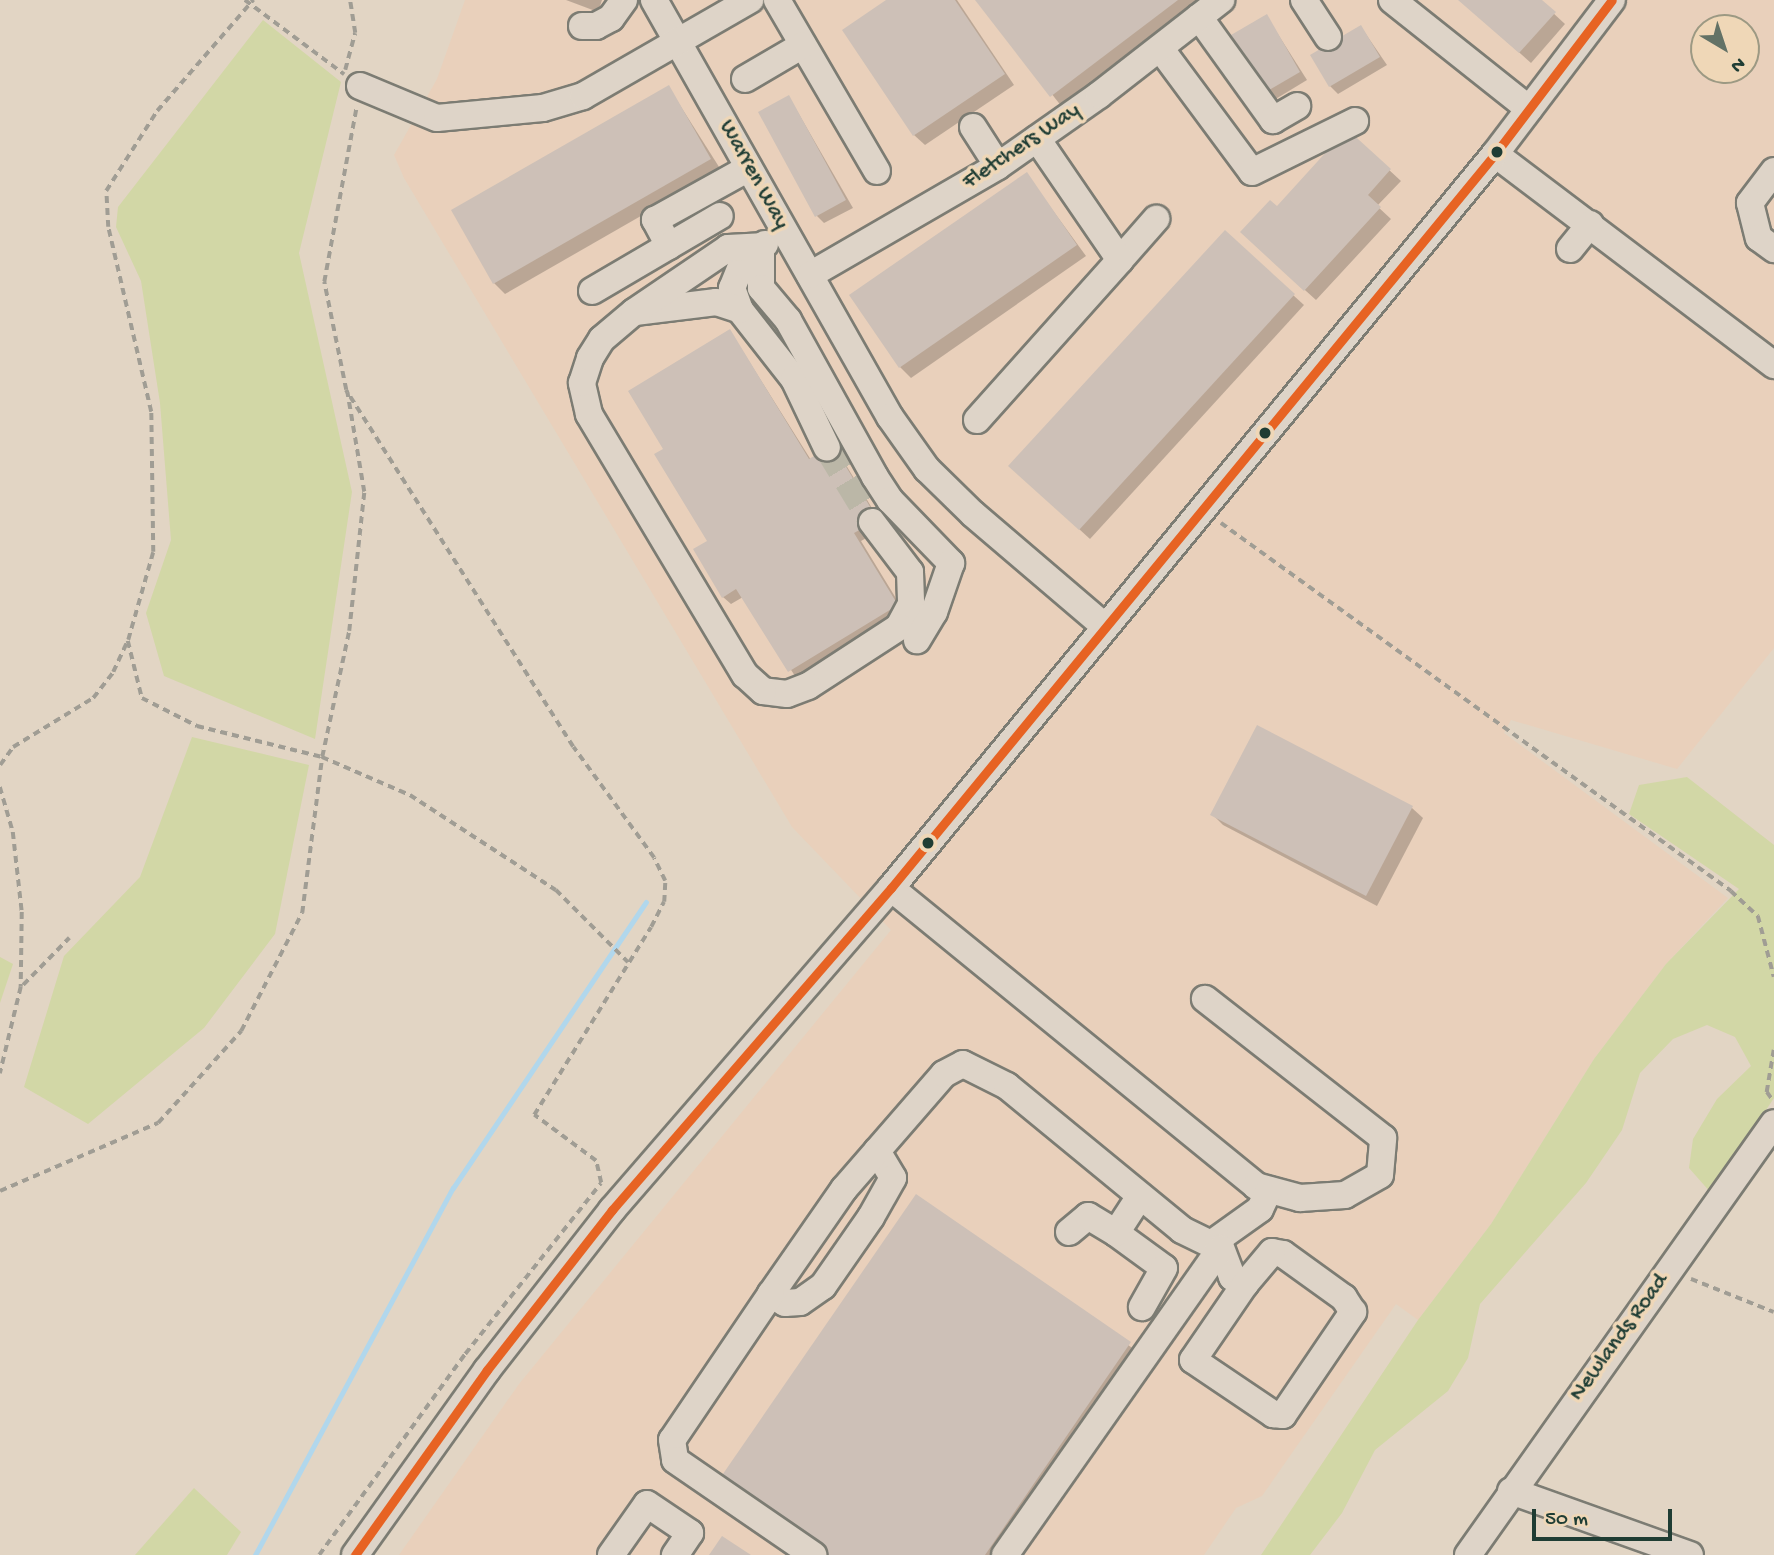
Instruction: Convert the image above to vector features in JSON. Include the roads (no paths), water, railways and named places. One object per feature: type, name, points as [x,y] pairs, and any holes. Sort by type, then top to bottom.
[{"type":"street","points":[[582,26],[596,26],[611,18],[624,0]]},
{"type":"street","name":"Warren Way","points":[[654,0],[890,417],[927,469],[1104,626]]},
{"type":"street","points":[[352,80],[437,118],[543,108],[583,96],[750,0]]},
{"type":"street","points":[[777,0],[877,171]]},
{"type":"street","name":"Fletchers Way","points":[[810,275],[998,166],[1221,0]]},
{"type":"street","points":[[1304,0],[1328,37]]},
{"type":"street","points":[[1392,0],[1530,109]]},
{"type":"street","points":[[355,1555],[488,1370],[612,1210],[891,888],[1495,154],[1612,0]]},
{"type":"street","points":[[1199,17],[1273,120],[1297,106]]},
{"type":"street","points":[[745,79],[803,45]]},
{"type":"street","points":[[1160,48],[1252,172],[1355,121]]},
{"type":"street","points":[[973,127],[998,166]]},
{"type":"street","points":[[1037,139],[1119,260]]},
{"type":"street","points":[[1495,154],[1774,365]]},
{"type":"street","points":[[669,246],[655,220],[749,168]]},
{"type":"street","points":[[1774,171],[1750,203],[1759,238],[1774,249]]},
{"type":"street","points":[[592,291],[720,216]]},
{"type":"street","points":[[976,420],[1157,219]]},
{"type":"street","points":[[1570,249],[1590,224]]},
{"type":"street","points":[[785,233],[761,246],[741,266],[732,288],[740,310],[794,379],[827,448]]},
{"type":"street","points":[[761,246],[728,248],[634,312],[602,340],[590,358],[582,383],[589,414],[745,674],[763,691],[787,694],[808,686],[899,627],[911,604],[910,572],[872,522]]},
{"type":"street","points":[[761,246],[761,288],[788,320],[890,500],[951,562],[934,612],[917,640]]},
{"type":"street","points":[[634,312],[716,302],[740,310]]},
{"type":"street","points":[[891,888],[1256,1186],[1300,1198],[1345,1195],[1380,1175],[1383,1138],[1205,999]]},
{"type":"street","points":[[813,1555],[675,1460],[672,1440],[844,1189],[944,1074],[963,1064],[1007,1086],[1182,1230],[1211,1244],[1219,1244]]},
{"type":"street","name":"Newlands Road","points":[[1468,1555],[1774,1123]]},
{"type":"street","points":[[771,1294],[785,1304],[800,1302],[823,1286],[893,1178],[877,1151]]},
{"type":"street","points":[[1005,1555],[1219,1244],[1261,1209],[1269,1190]]},
{"type":"street","points":[[1116,1233],[1140,1196]]},
{"type":"street","points":[[1069,1233],[1088,1216],[1164,1268],[1142,1307]]},
{"type":"street","points":[[1219,1244],[1233,1276],[1245,1283]]},
{"type":"street","points":[[1272,1252],[1283,1254],[1344,1298],[1353,1312],[1283,1415],[1273,1413],[1193,1360],[1245,1283],[1272,1252]]},
{"type":"street","points":[[1511,1491],[1657,1550],[1690,1555]]},
{"type":"street","points":[[611,1555],[647,1503],[690,1533],[675,1555]]},
{"type":"waterway","points":[[255,1555],[453,1188],[646,902]]},
{"type":"tunnel","points":[[827,448],[872,522]]}]
